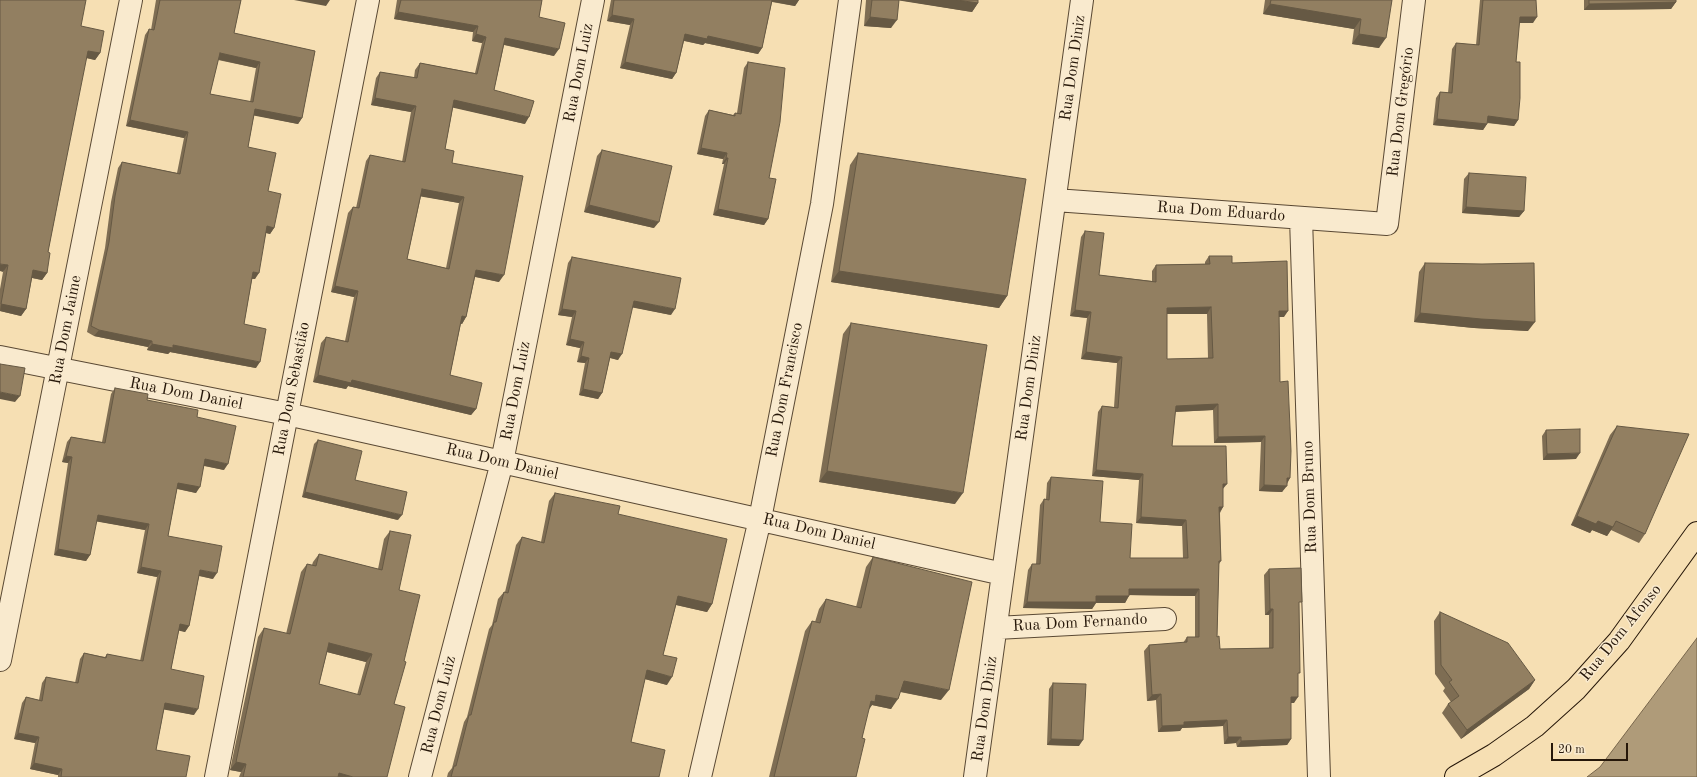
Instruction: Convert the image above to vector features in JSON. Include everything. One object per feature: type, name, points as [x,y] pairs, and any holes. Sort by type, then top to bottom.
[{"type":"main road","name":"Rua Dom Afonso","points":[[1456,777],[1494,755],[1535,726],[1576,689],[1619,641],[1697,533]]},
{"type":"street","name":"Rua Dom Jaime","points":[[0,660],[132,0]]},
{"type":"street","name":"Rua Dom Sebastião","points":[[216,777],[368,0]]},
{"type":"street","name":"Rua Dom Luiz","points":[[420,777],[502,462],[593,0]]},
{"type":"street","name":"Rua Dom Francisco","points":[[700,777],[760,519],[822,204],[850,0]]},
{"type":"street","name":"Rua Dom Diniz","points":[[976,777],[1082,0]]},
{"type":"street","name":"Rua Dom Gregório","points":[[1387,224],[1414,0]]},
{"type":"street","name":"Rua Dom Eduardo","points":[[1055,200],[1387,224]]},
{"type":"street","name":"Rua Dom Bruno","points":[[1302,218],[1319,777]]},
{"type":"street","name":"Rua Dom Daniel","points":[[0,357],[287,414],[1003,574]]},
{"type":"street","name":"Rua Dom Fernando","points":[[996,628],[1165,619]]},
{"type":"shaded area","points":[[1697,638],[1697,777],[1587,777],[1600,767]]},
{"type":"building","points":[[0,0],[86,0],[81,26],[104,31],[100,53],[88,51],[48,252],[50,253],[47,273],[33,270],[26,309],[1,304],[8,265],[0,264]]},
{"type":"building","points":[[160,0],[241,0],[234,33],[315,51],[302,118],[255,109],[248,147],[276,153],[268,191],[281,194],[274,228],[267,226],[259,273],[253,272],[244,324],[266,329],[260,362],[173,345],[173,348],[152,344],[152,341],[99,330],[91,326],[109,242],[115,196],[122,162],[180,174],[188,132],[130,120],[149,29],[154,30]],"holes":[[[220,53],[260,62],[253,102],[210,94]]]},
{"type":"building","points":[[401,0],[542,0],[539,17],[565,23],[559,49],[505,38],[494,90],[534,101],[529,117],[454,100],[445,149],[454,151],[452,163],[523,176],[504,275],[476,270],[466,317],[462,316],[450,375],[482,383],[476,409],[352,380],[351,383],[318,375],[326,337],[348,342],[358,291],[335,286],[353,207],[359,208],[370,155],[405,162],[416,106],[375,98],[380,72],[417,78],[420,63],[477,74],[486,37],[476,34],[478,26],[398,12]],"holes":[[[422,189],[464,197],[449,269],[407,259]]]},
{"type":"building","points":[[614,0],[772,0],[762,48],[708,36],[707,39],[685,34],[676,73],[625,62],[634,19],[612,15]]},
{"type":"building","points":[[872,0],[899,0],[897,20],[870,17]]},
{"type":"building","points":[[957,0],[978,0],[978,3]]},
{"type":"building","points":[[1271,0],[1392,0],[1386,38],[1359,34],[1361,19],[1270,4]]},
{"type":"building","points":[[1483,0],[1536,0],[1537,17],[1520,17],[1516,62],[1520,62],[1520,98],[1518,120],[1488,116],[1487,124],[1437,119],[1440,92],[1452,93],[1456,43],[1479,45]]},
{"type":"building","points":[[1589,0],[1676,0],[1676,2],[1589,4]]},
{"type":"building","points":[[748,62],[785,68],[780,122],[769,178],[776,179],[768,219],[718,209],[728,158],[726,158],[727,153],[701,148],[709,110],[735,116],[735,113],[741,114]]},
{"type":"building","points":[[602,150],[672,166],[659,222],[589,205]]},
{"type":"building","points":[[858,153],[1026,179],[1007,296],[839,271]]},
{"type":"building","points":[[1469,173],[1526,177],[1524,211],[1466,207]]},
{"type":"building","points":[[1085,231],[1104,233],[1099,275],[1156,282],[1156,265],[1210,264],[1209,256],[1232,256],[1232,263],[1287,261],[1288,311],[1279,311],[1280,382],[1288,381],[1291,451],[1290,478],[1287,478],[1287,486],[1264,485],[1265,436],[1218,437],[1218,404],[1176,406],[1172,446],[1226,446],[1227,484],[1223,484],[1223,507],[1219,507],[1221,561],[1219,561],[1217,637],[1219,636],[1220,649],[1273,648],[1273,609],[1270,609],[1269,569],[1301,568],[1302,602],[1299,602],[1300,673],[1298,673],[1298,697],[1291,697],[1291,739],[1241,741],[1241,737],[1228,737],[1227,720],[1184,722],[1184,725],[1162,726],[1161,694],[1152,695],[1149,645],[1187,642],[1187,637],[1199,637],[1199,589],[1129,589],[1129,596],[1096,596],[1096,602],[1027,602],[1032,564],[1040,564],[1044,499],[1049,500],[1051,477],[1103,481],[1100,522],[1132,524],[1130,558],[1188,558],[1186,520],[1141,517],[1143,474],[1096,470],[1102,406],[1118,408],[1122,357],[1086,352],[1091,312],[1075,310]],"holes":[[[1211,307],[1213,358],[1167,359],[1167,308]]]},
{"type":"building","points":[[572,257],[681,278],[675,309],[634,301],[622,354],[611,352],[602,393],[583,389],[589,358],[581,356],[584,342],[570,339],[576,311],[562,309]]},
{"type":"building","points":[[1425,263],[1534,263],[1535,322],[1481,319],[1420,313]]},
{"type":"building","points":[[851,323],[987,345],[963,493],[827,471]]},
{"type":"building","points":[[0,364],[25,368],[20,396],[0,392]]},
{"type":"building","points":[[115,388],[148,394],[147,400],[198,410],[197,417],[236,426],[228,464],[205,459],[200,487],[178,483],[168,536],[222,546],[217,573],[200,570],[189,626],[180,624],[171,669],[204,676],[198,709],[165,703],[156,750],[190,756],[186,777],[61,777],[62,769],[34,763],[39,737],[18,733],[26,697],[42,701],[46,677],[78,683],[84,653],[106,658],[107,654],[143,661],[161,571],[141,567],[149,524],[98,515],[90,555],[58,549],[72,457],[66,456],[71,437],[105,443]]},
{"type":"building","points":[[1617,426],[1689,434],[1645,534],[1616,521],[1613,527],[1598,521],[1596,524],[1577,516]]},
{"type":"building","points":[[1580,429],[1580,453],[1547,454],[1546,430]]},
{"type":"building","points":[[318,440],[362,451],[355,480],[407,492],[402,515],[305,492]]},
{"type":"building","points":[[555,493],[620,506],[618,514],[727,539],[712,604],[678,596],[663,655],[677,658],[672,677],[647,670],[631,742],[665,750],[659,777],[451,777],[454,766],[456,766],[469,715],[471,715],[494,622],[496,622],[504,592],[508,593],[522,537],[544,543]]},
{"type":"building","points":[[390,531],[411,535],[399,590],[420,595],[404,661],[406,662],[394,704],[405,707],[387,777],[353,777],[339,773],[338,777],[243,777],[246,764],[236,762],[264,628],[290,634],[307,564],[316,566],[319,554],[382,570]],"holes":[[[329,643],[372,654],[360,695],[319,684]]]},
{"type":"building","points":[[873,557],[972,582],[949,690],[904,681],[898,699],[876,695],[875,702],[871,701],[862,738],[865,739],[856,777],[774,777],[812,621],[820,623],[826,599],[861,608]]},
{"type":"building","points":[[1440,612],[1508,643],[1535,680],[1467,730],[1448,704],[1459,696],[1449,682],[1452,680],[1441,665]]},
{"type":"building","points":[[1053,683],[1086,684],[1083,740],[1051,739]]}]
